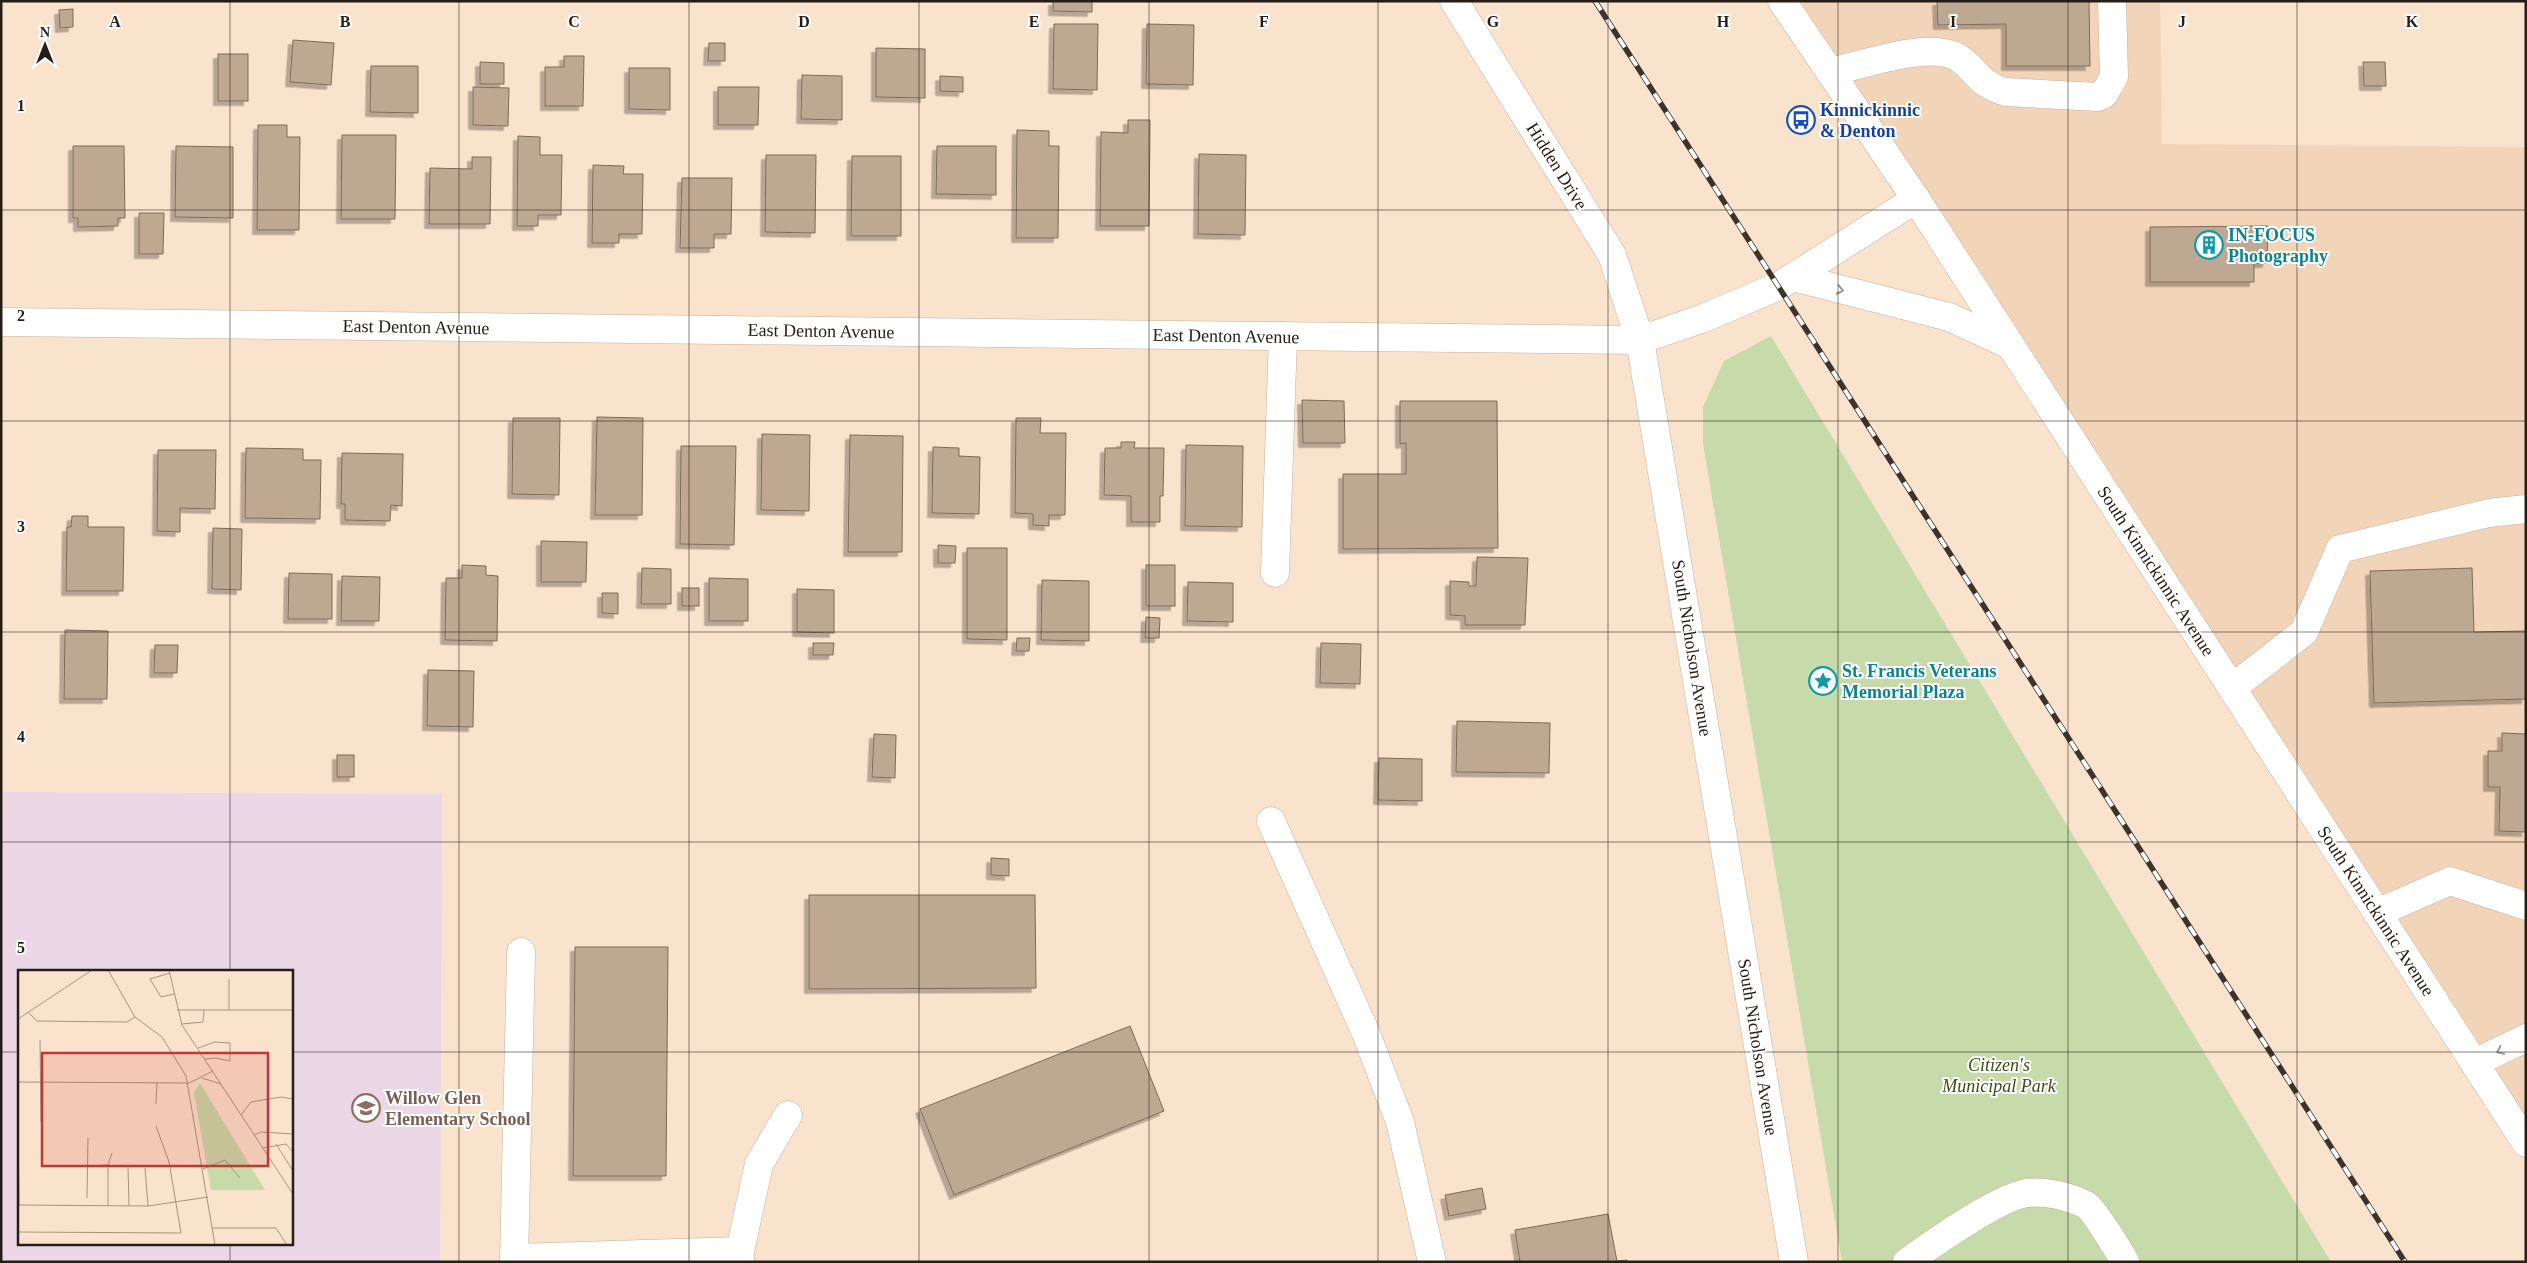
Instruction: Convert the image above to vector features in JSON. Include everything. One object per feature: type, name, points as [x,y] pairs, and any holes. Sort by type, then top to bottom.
[{"type":"street","name":"Hidden Drive","points":[[1454,1],[1612,255],[1640,340]]},
{"type":"street","name":"South Kinnickinnic Avenue","points":[[1782,1],[1916,199],[2526,1143]]},
{"type":"street","points":[[1830,72],[1916,51],[1945,52],[1958,58],[1992,88],[2006,92],[2098,97],[2104,94],[2114,77],[2112,1]]},
{"type":"street","points":[[1640,340],[1704,318],[1779,286],[1916,199]]},
{"type":"street","points":[[1793,277],[1949,317],[2010,344]]},
{"type":"street","name":"East Denton Avenue","points":[[1,322],[1640,340]]},
{"type":"street","points":[[1275,574],[1283,336]]},
{"type":"street","name":"South Nicholson Avenue","points":[[1640,340],[1794,1262]]},
{"type":"street","points":[[2232,688],[2304,632],[2340,549],[2489,513],[2526,508]]},
{"type":"street","points":[[1271,821],[1365,1031],[1400,1122],[1432,1262]]},
{"type":"street","points":[[2377,913],[2450,881],[2526,906]]},
{"type":"street","points":[[521,952],[514,1260],[740,1256],[759,1164],[788,1115]]},
{"type":"street","points":[[2474,1064],[2526,1038]]},
{"type":"street","points":[[1907,1262],[1945,1235],[2000,1204],[2025,1193],[2052,1193],[2088,1206],[2126,1262]]},
{"type":"shaded area","points":[[1782,1],[2160,1],[2162,144],[2526,147],[2526,1143]]},
{"type":"shaded area","name":"Willow Glen Elementary School","points":[[1,792],[442,794],[440,1262],[1,1262]]},
{"type":"green space","name":"Citizen's Municipal Park","points":[[1771,336],[2331,1262],[1842,1262],[1703,444],[1703,407],[1724,361]]},
{"type":"building","points":[[1053,1],[1092,1],[1092,12],[1053,11]]},
{"type":"building","points":[[1937,1],[2089,1],[2090,66],[2006,66],[2006,24],[1938,25]]},
{"type":"building","points":[[73,9],[73,27],[60,28],[59,10]]},
{"type":"building","points":[[1054,24],[1098,24],[1097,90],[1053,89]]},
{"type":"building","points":[[1147,24],[1194,25],[1193,85],[1146,84]]},
{"type":"building","points":[[293,40],[334,43],[331,85],[290,82]]},
{"type":"building","points":[[709,43],[725,43],[725,61],[708,61]]},
{"type":"building","points":[[876,48],[925,49],[925,98],[876,97]]},
{"type":"building","points":[[218,54],[248,54],[248,101],[218,101]]},
{"type":"building","points":[[564,56],[584,56],[583,106],[545,106],[545,67],[564,67]]},
{"type":"building","points":[[480,62],[504,63],[504,84],[480,84]]},
{"type":"building","points":[[2363,62],[2385,62],[2386,86],[2364,86]]},
{"type":"building","points":[[371,66],[418,66],[418,113],[370,112]]},
{"type":"building","points":[[629,68],[670,68],[670,110],[629,109]]},
{"type":"building","points":[[802,75],[842,76],[842,120],[801,119]]},
{"type":"building","points":[[940,76],[963,77],[963,92],[940,91]]},
{"type":"building","points":[[473,87],[509,88],[508,126],[473,125]]},
{"type":"building","points":[[718,87],[759,87],[758,125],[718,125]]},
{"type":"building","points":[[1128,120],[1150,120],[1149,226],[1100,226],[1101,132],[1128,133]]},
{"type":"building","points":[[258,125],[287,125],[287,137],[300,137],[299,230],[257,230]]},
{"type":"building","points":[[1017,130],[1049,131],[1049,146],[1059,146],[1058,238],[1016,238]]},
{"type":"building","points":[[342,135],[396,135],[395,219],[341,219]]},
{"type":"building","points":[[518,136],[540,137],[540,155],[562,155],[561,215],[538,215],[538,226],[517,226]]},
{"type":"building","points":[[73,146],[124,146],[125,218],[118,218],[118,226],[78,227],[78,218],[73,218]]},
{"type":"building","points":[[176,146],[233,147],[233,218],[175,217]]},
{"type":"building","points":[[937,146],[996,146],[996,195],[936,194]]},
{"type":"building","points":[[1199,154],[1246,155],[1245,235],[1198,234]]},
{"type":"building","points":[[766,155],[816,155],[815,233],[765,232]]},
{"type":"building","points":[[852,156],[901,156],[901,236],[851,236]]},
{"type":"building","points":[[472,157],[491,157],[490,224],[429,224],[430,168],[472,169]]},
{"type":"building","points":[[593,165],[624,166],[623,174],[643,174],[642,234],[619,234],[619,243],[592,243]]},
{"type":"building","points":[[682,178],[732,178],[731,234],[714,234],[714,248],[680,248]]},
{"type":"building","points":[[139,213],[164,213],[163,254],[139,254]]},
{"type":"building","name":"IN-FOCUS Photography","points":[[2268,226],[2267,263],[2254,263],[2254,282],[2150,282],[2150,227]]},
{"type":"building","points":[[1302,400],[1344,401],[1345,443],[1303,443]]},
{"type":"building","points":[[1400,401],[1497,401],[1498,548],[1343,549],[1343,474],[1406,474],[1406,443],[1400,444]]},
{"type":"building","points":[[597,417],[643,418],[642,515],[595,515]]},
{"type":"building","points":[[513,418],[560,418],[559,495],[512,494]]},
{"type":"building","points":[[1016,418],[1041,418],[1040,433],[1066,433],[1065,515],[1049,515],[1049,526],[1033,525],[1033,514],[1015,513]]},
{"type":"building","points":[[762,434],[810,435],[809,511],[761,510]]},
{"type":"building","points":[[850,435],[903,436],[902,552],[848,552]]},
{"type":"building","points":[[1121,442],[1135,442],[1134,448],[1164,448],[1163,496],[1160,496],[1160,522],[1131,522],[1131,496],[1104,495],[1105,448],[1121,448]]},
{"type":"building","points":[[1186,445],[1243,446],[1242,527],[1185,526]]},
{"type":"building","points":[[681,446],[736,446],[734,545],[680,544]]},
{"type":"building","points":[[933,447],[959,448],[959,456],[980,457],[979,514],[932,513]]},
{"type":"building","points":[[246,448],[303,449],[303,460],[321,460],[320,519],[245,518]]},
{"type":"building","points":[[158,450],[216,450],[215,509],[180,508],[180,532],[157,531]]},
{"type":"building","points":[[342,453],[403,454],[402,506],[391,505],[390,521],[345,520],[345,504],[341,504]]},
{"type":"building","points":[[72,516],[88,516],[88,527],[124,527],[123,591],[66,591],[67,527],[71,527]]},
{"type":"building","points":[[213,528],[242,529],[241,590],[212,589]]},
{"type":"building","points":[[541,541],[587,542],[586,582],[541,582]]},
{"type":"building","points":[[938,545],[956,546],[955,563],[938,563]]},
{"type":"building","points":[[967,548],[1007,548],[1007,640],[967,639]]},
{"type":"building","points":[[1477,557],[1528,558],[1525,625],[1465,625],[1465,616],[1450,615],[1450,581],[1469,582],[1469,586],[1476,586]]},
{"type":"building","points":[[462,565],[486,566],[486,575],[498,576],[497,641],[445,640],[446,578],[462,578]]},
{"type":"building","points":[[1146,565],[1175,565],[1175,606],[1146,606]]},
{"type":"building","points":[[642,568],[671,569],[671,604],[641,604]]},
{"type":"building","points":[[2472,568],[2474,632],[2526,631],[2526,699],[2374,703],[2370,571]]},
{"type":"building","points":[[289,573],[332,574],[332,619],[288,619]]},
{"type":"building","points":[[342,576],[380,577],[379,621],[341,621]]},
{"type":"building","points":[[709,578],[748,579],[748,621],[709,621]]},
{"type":"building","points":[[1042,580],[1089,581],[1089,641],[1041,640]]},
{"type":"building","points":[[1188,582],[1233,583],[1233,622],[1187,621]]},
{"type":"building","points":[[682,588],[699,588],[699,606],[682,606]]},
{"type":"building","points":[[797,589],[834,590],[834,633],[797,632]]},
{"type":"building","points":[[602,593],[618,593],[618,614],[602,613]]},
{"type":"building","points":[[1146,617],[1160,618],[1159,638],[1145,638]]},
{"type":"building","points":[[65,630],[108,631],[107,699],[64,699]]},
{"type":"building","points":[[1017,638],[1030,638],[1029,651],[1016,651]]},
{"type":"building","points":[[813,643],[834,643],[833,655],[813,655]]},
{"type":"building","points":[[1321,643],[1361,644],[1360,684],[1320,683]]},
{"type":"building","points":[[155,645],[178,645],[177,673],[154,673]]},
{"type":"building","points":[[428,670],[474,671],[473,727],[427,726]]},
{"type":"building","points":[[1457,721],[1550,723],[1549,773],[1456,772]]},
{"type":"building","points":[[2502,733],[2526,734],[2526,832],[2499,831],[2500,787],[2488,787],[2488,751],[2502,751]]},
{"type":"building","points":[[874,734],[896,735],[895,778],[872,777]]},
{"type":"building","points":[[337,755],[354,755],[354,777],[337,777]]},
{"type":"building","points":[[1379,758],[1422,759],[1422,801],[1378,800]]},
{"type":"building","points":[[991,858],[1009,859],[1009,876],[991,875]]},
{"type":"building","points":[[809,895],[1035,895],[1036,988],[809,989]]},
{"type":"building","points":[[575,947],[668,947],[666,1176],[573,1176]]},
{"type":"building","points":[[1130,1026],[1164,1111],[954,1195],[920,1109]]},
{"type":"building","points":[[1482,1188],[1486,1209],[1449,1216],[1445,1195]]},
{"type":"building","points":[[1608,1214],[1617,1261],[1627,1260],[1627,1262],[1520,1262],[1515,1230]]},
{"type":"railway","points":[[1595,1],[2405,1262]]},
{"type":"place","name":"Kinnickinnic & Denton","points":[[1801,120]]},
{"type":"place","name":"IN-FOCUS Photography","points":[[2209,245]]},
{"type":"place","name":"St. Francis Veterans Memorial Plaza","points":[[1823,681]]},
{"type":"place","name":"Willow Glen Elementary School","points":[[366,1108]]}]
